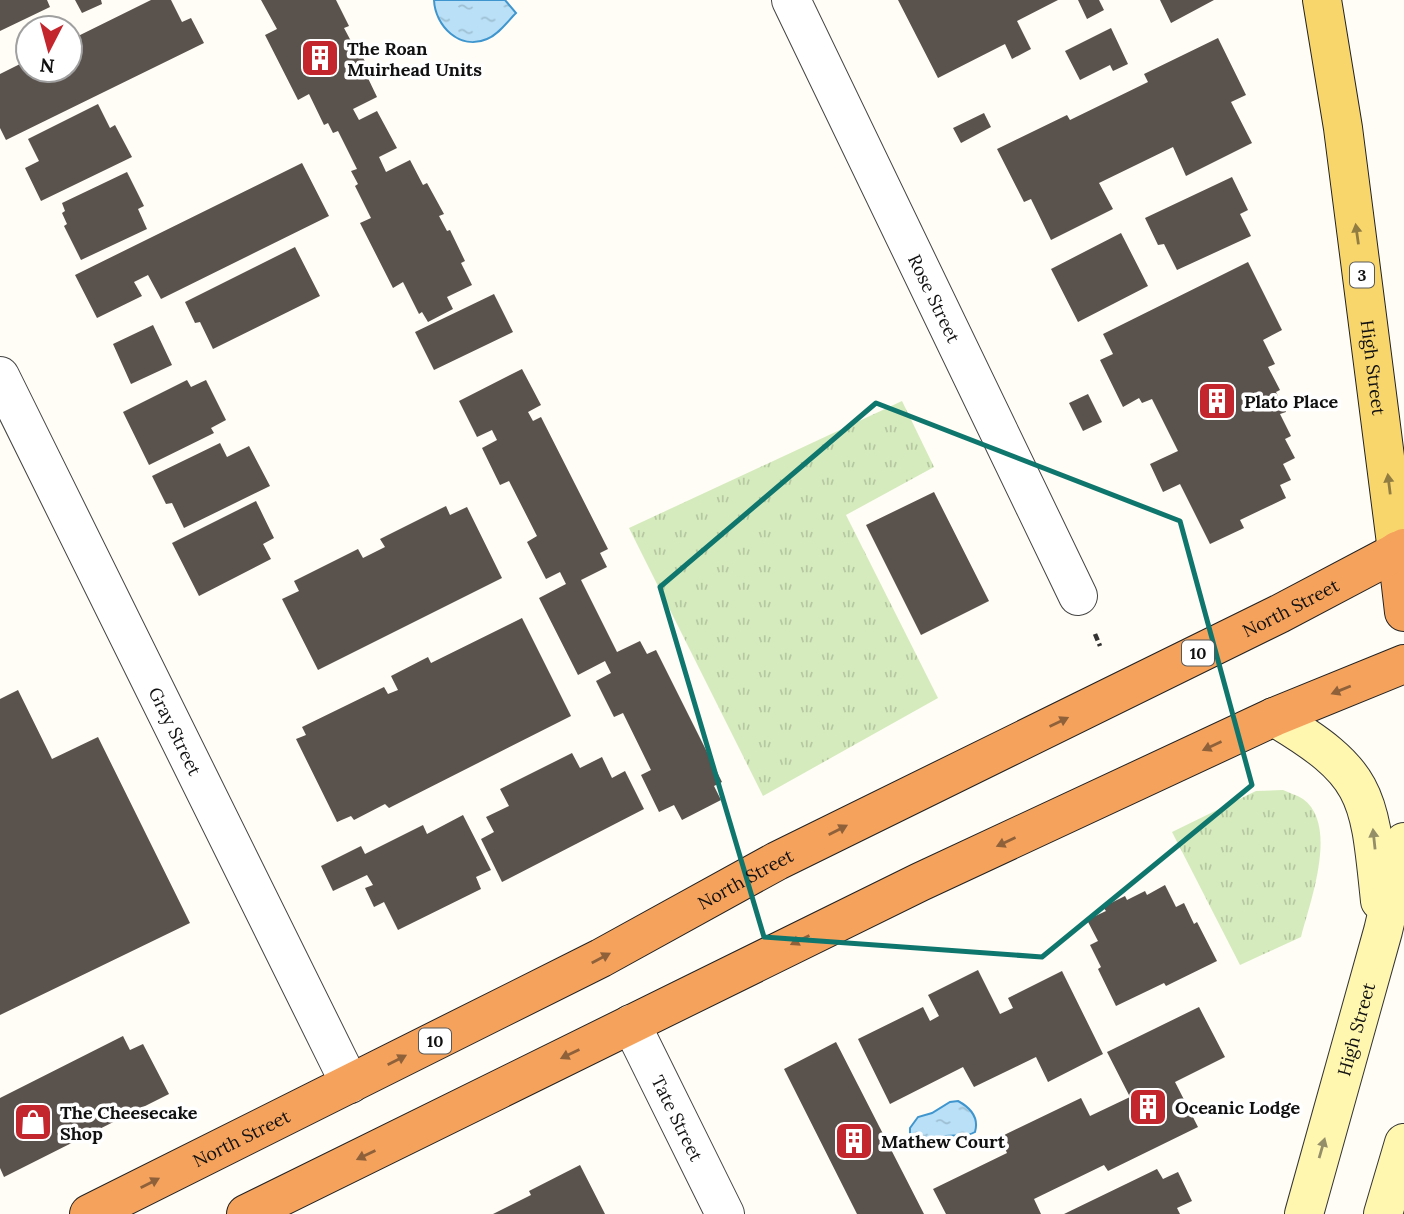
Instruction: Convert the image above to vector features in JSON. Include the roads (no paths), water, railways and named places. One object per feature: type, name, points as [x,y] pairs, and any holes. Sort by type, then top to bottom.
[{"type":"highway","name":"High Street","points":[[1401,550],[1404,611]]},
{"type":"highway","name":"North Street","points":[[89,1214],[601,958],[777,861],[1279,614],[1401,550]]},
{"type":"highway","points":[[246,1214],[920,882],[1274,717],[1404,664]]},
{"type":"main road","name":"High Street","points":[[1322,0],[1343,128],[1401,550]]},
{"type":"main road","points":[[1274,717],[1326,751],[1346,770],[1360,790],[1372,823],[1383,931]]},
{"type":"main road","name":"High Street","points":[[1304,1214],[1383,931],[1404,842]]},
{"type":"main road","points":[[1383,1214],[1404,1143]]},
{"type":"street","name":"Rose Street","points":[[791,0],[1077,596]]},
{"type":"street","name":"Gray Street","points":[[0,376],[349,1084]]},
{"type":"street","name":"Tate Street","points":[[631,1024],[724,1214]]},
{"type":"water","points":[[434,0],[505,0],[516,13],[491,37],[467,42],[444,27],[435,10]]},
{"type":"water","points":[[958,1101],[973,1114],[975,1132],[942,1137],[924,1146],[914,1145],[910,1140],[910,1128],[918,1117]]},
{"type":"place","name":"The Roan Muirhead Units","points":[[320,58]]},
{"type":"place","name":"Plato Place","points":[[1217,401]]},
{"type":"place","name":"Oceanic Lodge","points":[[1148,1107]]},
{"type":"place","name":"The Cheesecake Shop","points":[[33,1122]]},
{"type":"place","name":"Mathew Court","points":[[854,1141]]}]
